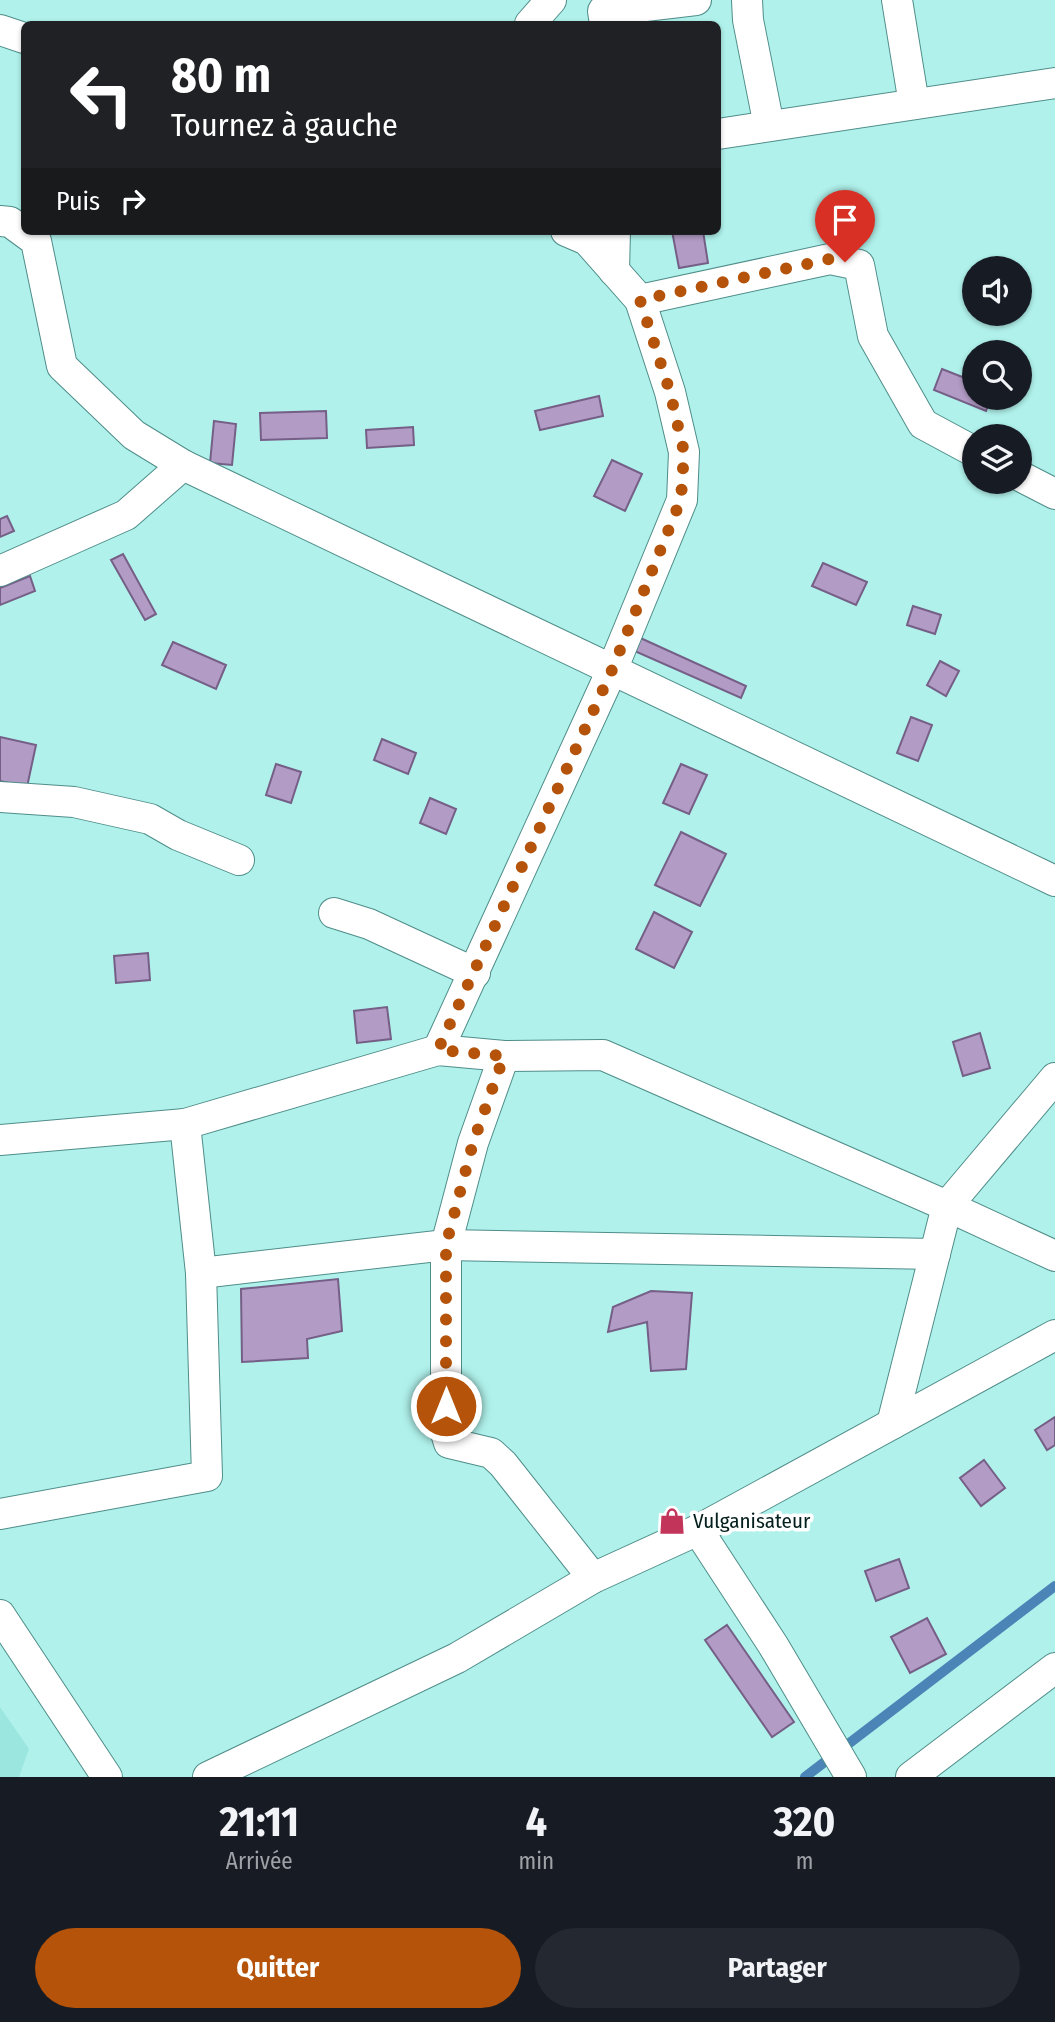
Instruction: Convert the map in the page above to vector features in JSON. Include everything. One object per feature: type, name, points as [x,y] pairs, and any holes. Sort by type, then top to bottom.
[{"type":"street","points":[[533,21],[551,0]]},
{"type":"street","points":[[599,12],[696,0]]},
{"type":"street","points":[[747,0],[748,20],[769,126]]},
{"type":"street","points":[[897,0],[914,104]]},
{"type":"street","points":[[0,30],[21,37]]},
{"type":"street","points":[[721,134],[1055,83]]},
{"type":"street","points":[[0,221],[10,222],[21,230]]},
{"type":"street","points":[[28,235],[36,241],[61,366],[134,435],[183,465],[1055,881]]},
{"type":"street","points":[[438,1050],[612,670],[681,499],[684,452],[670,392],[640,300],[587,240],[575,235]]},
{"type":"street","points":[[614,271],[615,235]]},
{"type":"street","points":[[640,300],[830,259],[859,265],[873,336],[923,424],[962,445]]},
{"type":"street","points":[[0,571],[126,515],[183,465]]},
{"type":"street","points":[[1032,483],[1055,494]]},
{"type":"street","points":[[0,797],[74,802],[150,819],[178,835],[239,860]]},
{"type":"street","points":[[334,914],[369,924],[475,973]]},
{"type":"street","points":[[0,1140],[185,1124],[438,1050],[504,1056],[603,1055],[1055,1255]]},
{"type":"street","points":[[504,1056],[473,1143],[446,1245],[446,1433],[449,1443],[491,1453],[593,1578]]},
{"type":"street","points":[[892,1424],[947,1206],[1055,1078]]},
{"type":"street","points":[[0,1514],[207,1476],[201,1273],[185,1124]]},
{"type":"street","points":[[201,1273],[446,1245],[935,1254]]},
{"type":"street","points":[[208,1777],[457,1658],[593,1578],[698,1530],[1055,1335]]},
{"type":"street","points":[[698,1530],[773,1644],[851,1777]]},
{"type":"street","points":[[0,1615],[107,1777]]},
{"type":"street","points":[[911,1777],[1055,1668]]},
{"type":"shaded area","points":[[0,1707],[29,1749],[19,1777],[0,1777]]},
{"type":"building","points":[[673,235],[704,235],[708,263],[679,268]]},
{"type":"building","points":[[942,369],[962,377],[962,401],[934,390]]},
{"type":"building","points":[[599,396],[603,416],[540,430],[535,411]]},
{"type":"building","points":[[326,411],[327,438],[261,440],[260,413]]},
{"type":"building","points":[[214,421],[236,424],[232,465],[210,463]]},
{"type":"building","points":[[413,427],[414,445],[367,448],[366,430]]},
{"type":"building","points":[[612,460],[642,474],[625,511],[594,496]]},
{"type":"building","points":[[7,516],[14,531],[0,537],[0,519]]},
{"type":"building","points":[[123,554],[156,614],[145,620],[111,560]]},
{"type":"building","points":[[823,563],[867,582],[856,605],[812,586]]},
{"type":"building","points":[[30,576],[35,591],[0,605],[0,588]]},
{"type":"building","points":[[913,606],[941,615],[935,634],[907,625]]},
{"type":"building","points":[[636,636],[746,686],[741,698],[630,649]]},
{"type":"building","points":[[173,642],[226,665],[216,689],[162,665]]},
{"type":"building","points":[[940,661],[959,671],[946,696],[927,685]]},
{"type":"building","points":[[911,717],[932,725],[918,761],[897,753]]},
{"type":"building","points":[[0,737],[36,745],[27,787],[0,781]]},
{"type":"building","points":[[382,739],[416,753],[408,774],[374,760]]},
{"type":"building","points":[[276,764],[301,772],[291,803],[266,795]]},
{"type":"building","points":[[681,764],[707,775],[689,814],[663,803]]},
{"type":"building","points":[[430,798],[456,809],[446,834],[420,823]]},
{"type":"building","points":[[681,832],[726,854],[700,906],[655,885]]},
{"type":"building","points":[[654,912],[692,932],[674,968],[636,949]]},
{"type":"building","points":[[148,953],[150,980],[116,983],[114,956]]},
{"type":"building","points":[[387,1007],[391,1039],[357,1043],[354,1011]]},
{"type":"building","points":[[980,1033],[990,1068],[963,1076],[953,1042]]},
{"type":"building","points":[[338,1279],[342,1331],[307,1339],[308,1358],[242,1362],[241,1289]]},
{"type":"building","points":[[651,1291],[692,1293],[686,1369],[651,1371],[647,1322],[608,1332],[613,1307]]},
{"type":"building","points":[[1055,1417],[1055,1445],[1047,1450],[1035,1430]]},
{"type":"building","points":[[984,1460],[1005,1488],[981,1506],[960,1478]]},
{"type":"building","points":[[899,1559],[909,1588],[876,1601],[865,1571]]},
{"type":"building","points":[[927,1618],[946,1654],[910,1673],[891,1637]]},
{"type":"building","points":[[727,1625],[794,1722],[772,1737],[705,1640]]},
{"type":"waterway","points":[[805,1777],[1055,1586]]},
{"type":"place","name":"Vulganisateur","points":[[672,1521]]},
{"type":"route","points":[[446,1406],[446,1245],[473,1143],[504,1056],[438,1050],[612,670],[681,499],[684,452],[670,392],[640,300],[830,259],[845,262]]}]
